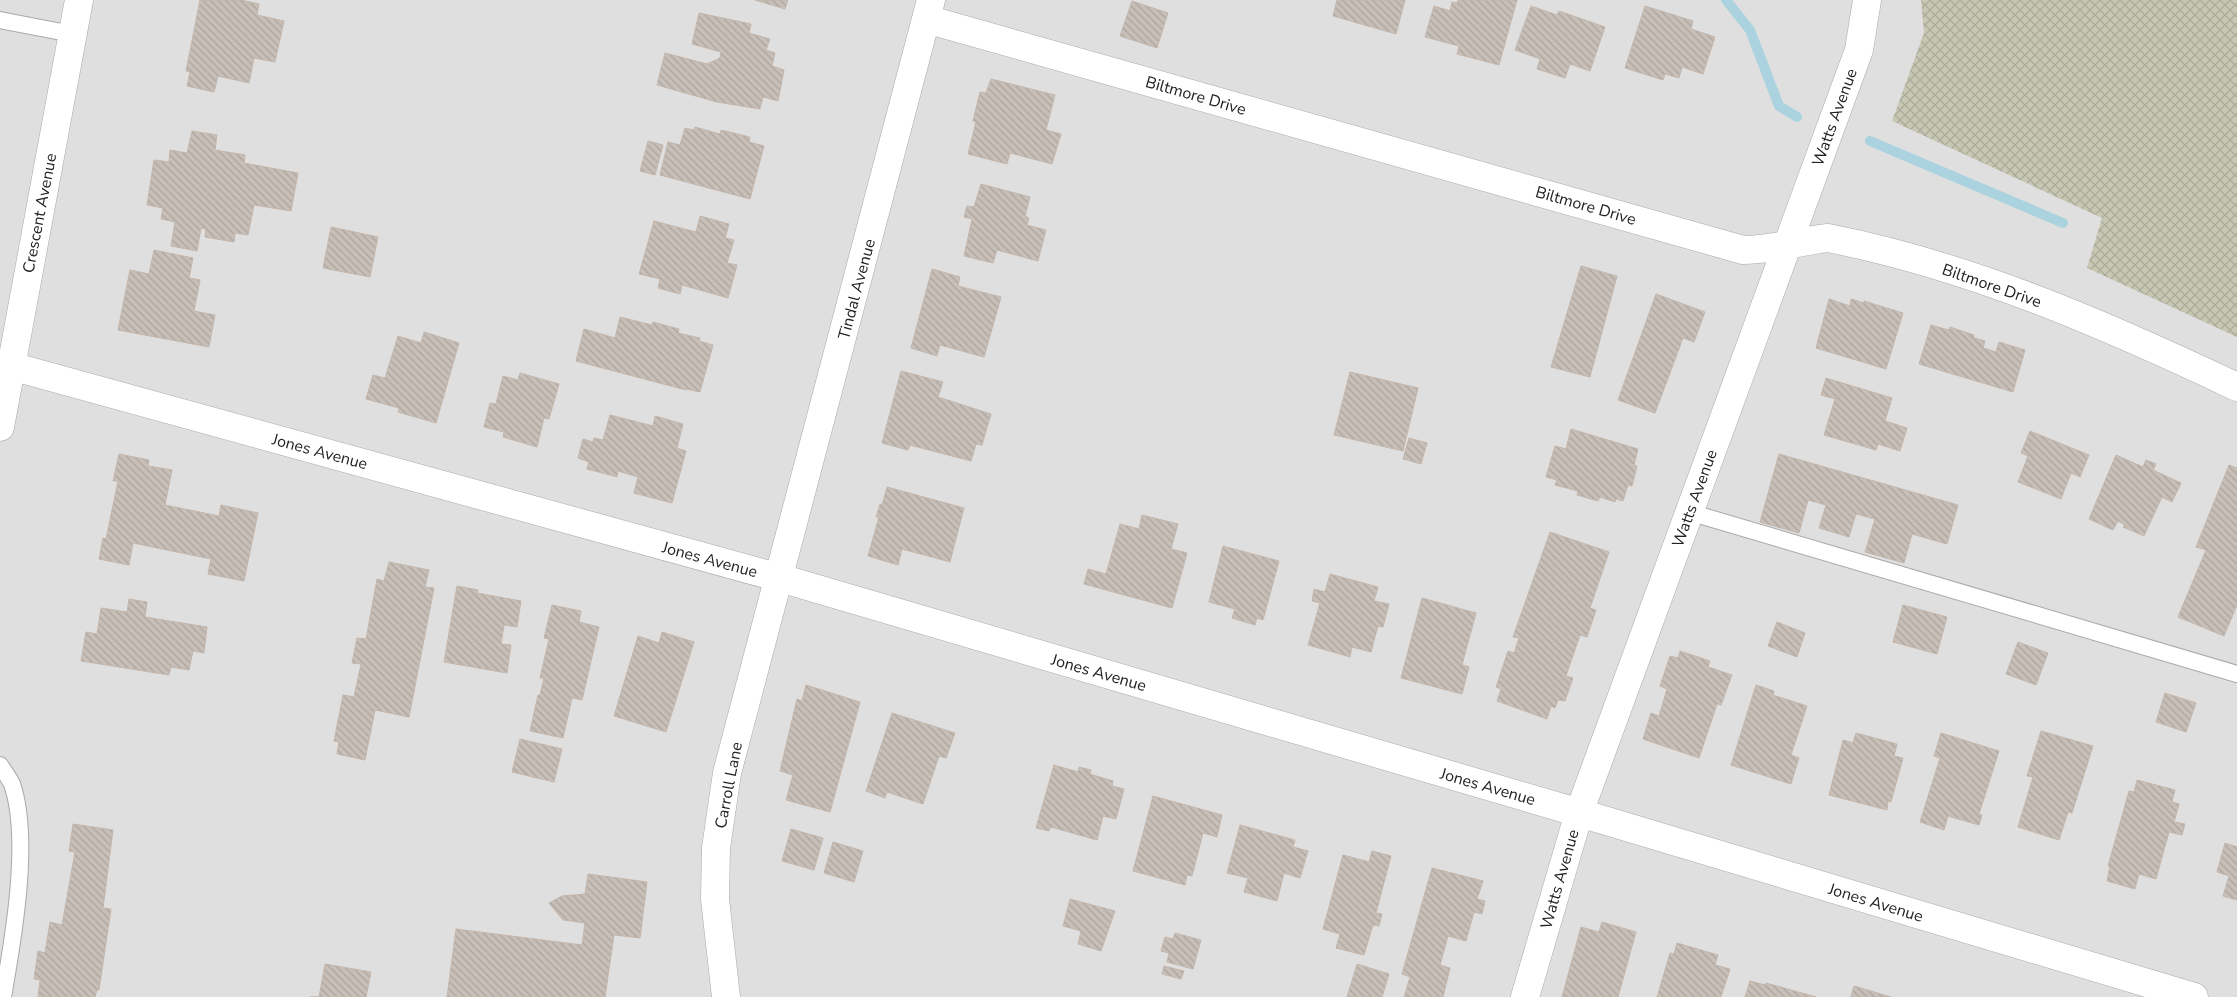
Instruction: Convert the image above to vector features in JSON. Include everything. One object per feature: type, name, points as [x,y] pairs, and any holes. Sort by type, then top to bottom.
[{"type":"street","name":"Crescent Avenue","points":[[0,427],[5,364],[79,0]]},
{"type":"street","name":"Watts Avenue","points":[[1525,997],[1579,813],[1786,244],[1859,50],[1867,0]]},
{"type":"street","name":"Biltmore Drive","points":[[929,9],[1743,250],[1765,250],[1786,244],[1828,238],[1948,269],[2022,294],[2165,353],[2237,387]]},
{"type":"street","name":"Tindal Avenue","points":[[780,578],[929,9]]},
{"type":"street","name":"Jones Avenue","points":[[5,364],[780,578],[1579,813],[2194,997]]},
{"type":"street","name":"Carroll Lane","points":[[726,997],[715,899],[716,848],[727,773],[780,578]]},
{"type":"lane","points":[[0,20],[72,34]]},
{"type":"lane","points":[[1689,512],[2237,674]]},
{"type":"lane","points":[[0,765],[12,784],[21,835],[13,940],[3,997]]},
{"type":"shaded area","points":[[0,0],[2237,0],[2237,997],[0,997]]},
{"type":"shaded area","points":[[1921,0],[2237,0],[2237,337],[2087,268],[2102,218],[1892,121],[1924,33]]},
{"type":"building","points":[[200,0],[241,0],[259,4],[257,15],[284,21],[275,62],[254,58],[249,83],[218,76],[214,92],[187,86],[190,72],[186,71]]},
{"type":"building","points":[[755,0],[788,0],[785,9]]},
{"type":"building","points":[[1337,0],[1405,0],[1396,34],[1333,16]]},
{"type":"building","points":[[1458,0],[1517,0],[1499,65],[1457,54],[1459,46],[1425,37],[1434,6],[1450,11],[1452,2],[1457,3]]},
{"type":"building","points":[[1132,1],[1168,13],[1157,48],[1120,36]]},
{"type":"building","points":[[1531,6],[1557,15],[1559,11],[1605,27],[1590,71],[1570,64],[1565,78],[1537,69],[1540,59],[1515,50]]},
{"type":"building","points":[[1645,6],[1693,21],[1691,29],[1715,37],[1703,74],[1682,67],[1679,78],[1665,74],[1663,80],[1625,68]]},
{"type":"building","points":[[699,13],[751,24],[749,33],[770,39],[766,50],[775,53],[772,66],[784,70],[778,101],[763,97],[760,109],[717,102],[657,85],[665,53],[707,64],[720,58],[721,52],[692,44]]},
{"type":"building","points":[[991,79],[1055,95],[1046,130],[1061,134],[1052,164],[1010,153],[1007,164],[968,154],[976,122],[973,121],[980,92],[986,93]]},
{"type":"building","points":[[695,127],[720,134],[721,130],[750,137],[749,142],[764,146],[750,199],[660,175],[668,142],[680,145],[685,128],[694,130]]},
{"type":"building","points":[[192,131],[217,135],[215,150],[245,155],[244,163],[298,173],[291,211],[254,205],[248,235],[235,233],[234,242],[205,237],[206,229],[201,228],[197,251],[171,246],[175,222],[161,219],[163,208],[147,205],[154,160],[169,162],[170,150],[187,153]]},
{"type":"building","points":[[648,141],[663,145],[655,175],[640,171]]},
{"type":"building","points":[[981,184],[1030,197],[1025,216],[1029,218],[1027,225],[1046,230],[1038,261],[997,250],[993,263],[964,256],[972,219],[964,217],[967,206],[974,207]]},
{"type":"building","points":[[700,216],[729,224],[725,238],[734,240],[727,263],[737,265],[728,298],[682,285],[680,294],[658,288],[660,279],[639,274],[654,221],[696,232]]},
{"type":"building","points":[[331,227],[378,237],[370,277],[323,268]]},
{"type":"building","points":[[154,250],[193,258],[189,278],[200,280],[194,311],[215,315],[209,347],[118,330],[130,270],[149,274]]},
{"type":"building","points":[[1581,266],[1617,276],[1590,377],[1551,367]]},
{"type":"building","points":[[932,269],[960,277],[958,286],[1001,297],[984,357],[940,345],[937,356],[911,348]]},
{"type":"building","points":[[1656,294],[1705,312],[1694,342],[1683,338],[1655,413],[1618,400]]},
{"type":"building","points":[[1829,299],[1850,306],[1851,299],[1864,303],[1864,301],[1903,313],[1886,369],[1816,348]]},
{"type":"building","points":[[620,317],[652,325],[653,322],[679,329],[678,333],[700,338],[699,341],[713,345],[700,392],[576,361],[584,329],[615,338]]},
{"type":"building","points":[[1931,325],[1949,330],[1950,327],[1974,335],[1974,338],[1985,341],[1983,348],[1996,352],[1999,342],[2025,350],[2013,392],[1919,364]]},
{"type":"building","points":[[424,332],[459,343],[436,423],[398,412],[399,408],[366,399],[373,375],[385,378],[398,336],[421,343]]},
{"type":"building","points":[[901,371],[943,382],[938,397],[991,414],[982,445],[976,444],[971,461],[910,445],[908,450],[882,443]]},
{"type":"building","points":[[1350,372],[1418,388],[1403,451],[1334,435]]},
{"type":"building","points":[[520,373],[559,384],[549,419],[544,418],[537,447],[503,437],[504,432],[484,427],[490,403],[496,404],[503,376],[518,380]]},
{"type":"building","points":[[1826,378],[1892,398],[1885,421],[1907,428],[1900,451],[1878,444],[1876,450],[1824,435],[1835,399],[1821,395]]},
{"type":"building","points":[[610,415],[653,426],[655,416],[683,424],[677,448],[686,451],[672,503],[634,493],[638,477],[618,471],[617,477],[587,469],[589,462],[578,458],[583,439],[593,442],[594,438],[603,440]]},
{"type":"building","points":[[1571,429],[1638,449],[1634,465],[1637,466],[1632,486],[1628,485],[1623,501],[1616,499],[1615,502],[1600,497],[1598,501],[1577,495],[1578,491],[1555,485],[1557,480],[1546,477],[1555,446],[1566,449]]},
{"type":"building","points":[[2030,431],[2089,455],[2080,477],[2071,473],[2061,499],[2018,482],[2028,456],[2021,453]]},
{"type":"building","points":[[1409,438],[1427,443],[1421,464],[1403,459]]},
{"type":"building","points":[[119,454],[149,460],[148,466],[172,470],[165,505],[219,516],[221,505],[258,513],[244,581],[208,574],[211,559],[133,543],[129,565],[99,559],[103,538],[106,539],[118,481],[113,481]]},
{"type":"building","points":[[1779,454],[1958,505],[1947,544],[1912,534],[1904,563],[1865,552],[1875,519],[1856,514],[1849,537],[1819,528],[1826,505],[1808,500],[1799,533],[1760,522]]},
{"type":"building","points":[[2116,455],[2143,467],[2146,460],[2156,464],[2153,470],[2181,483],[2172,502],[2162,497],[2144,536],[2123,527],[2125,525],[2118,521],[2113,530],[2089,519]]},
{"type":"building","points":[[2229,465],[2237,468],[2237,605],[2224,636],[2178,617],[2206,550],[2196,547]]},
{"type":"building","points":[[887,487],[964,508],[950,562],[902,549],[898,565],[868,556],[879,517],[876,517],[880,504],[882,505]]},
{"type":"building","points":[[1142,515],[1178,524],[1171,549],[1187,553],[1172,608],[1084,584],[1088,569],[1106,574],[1120,524],[1139,529]]},
{"type":"building","points":[[1550,532],[1609,552],[1590,608],[1596,610],[1587,637],[1580,635],[1566,676],[1573,678],[1565,701],[1558,700],[1555,708],[1551,706],[1547,719],[1497,701],[1501,689],[1496,687],[1508,651],[1514,653],[1519,638],[1513,637]]},
{"type":"building","points":[[1223,546],[1279,561],[1263,620],[1257,618],[1255,625],[1232,618],[1235,609],[1209,602]]},
{"type":"building","points":[[389,562],[429,570],[425,587],[434,588],[409,717],[375,710],[365,760],[337,754],[339,742],[334,741],[343,695],[354,697],[361,664],[352,663],[357,638],[366,639],[377,579],[384,581]]},
{"type":"building","points":[[1330,574],[1378,587],[1374,601],[1389,604],[1383,627],[1378,626],[1371,652],[1352,647],[1350,657],[1308,645],[1320,603],[1312,601],[1314,589],[1325,592]]},
{"type":"building","points":[[457,586],[478,590],[477,593],[521,601],[517,627],[504,625],[501,644],[511,645],[507,673],[444,662]]},
{"type":"building","points":[[1422,598],[1476,613],[1462,665],[1469,667],[1462,694],[1401,678]]},
{"type":"building","points":[[129,599],[147,602],[145,617],[207,627],[204,653],[193,651],[189,670],[171,667],[169,675],[81,661],[86,632],[97,634],[101,608],[127,612]]},
{"type":"building","points":[[552,605],[581,611],[579,622],[599,627],[582,700],[572,698],[563,738],[530,731],[544,678],[540,678],[549,639],[544,638]]},
{"type":"building","points":[[1903,605],[1947,617],[1937,654],[1893,642]]},
{"type":"building","points":[[1777,622],[1805,633],[1797,657],[1768,646]]},
{"type":"building","points":[[662,632],[694,642],[666,732],[614,716],[638,636],[659,643]]},
{"type":"building","points":[[2018,642],[2048,653],[2036,685],[2006,674]]},
{"type":"building","points":[[1680,651],[1710,661],[1708,667],[1732,675],[1721,705],[1717,704],[1699,758],[1643,739],[1651,713],[1659,716],[1667,689],[1660,686],[1670,656],[1678,658]]},
{"type":"building","points":[[806,685],[860,702],[830,812],[786,800],[793,775],[780,771],[797,699],[802,701]]},
{"type":"building","points":[[1756,685],[1774,691],[1773,695],[1807,706],[1791,755],[1799,758],[1791,784],[1731,765]]},
{"type":"building","points":[[2165,693],[2196,703],[2186,732],[2156,722]]},
{"type":"building","points":[[892,713],[955,733],[946,758],[939,756],[923,804],[887,792],[885,798],[866,791]]},
{"type":"building","points":[[2041,731],[2093,746],[2072,813],[2068,812],[2059,840],[2018,827],[2033,777],[2027,776]]},
{"type":"building","points":[[1856,733],[1897,744],[1894,756],[1903,758],[1891,802],[1888,801],[1887,810],[1829,795],[1843,740],[1853,743]]},
{"type":"building","points":[[1941,733],[1999,751],[1979,814],[1982,815],[1979,825],[1948,816],[1944,830],[1920,822],[1940,758],[1934,756]]},
{"type":"building","points":[[520,739],[562,749],[554,782],[512,772]]},
{"type":"building","points":[[1054,765],[1078,772],[1079,767],[1091,770],[1090,774],[1113,781],[1112,786],[1124,789],[1116,819],[1103,816],[1097,840],[1051,827],[1049,831],[1036,828]]},
{"type":"building","points":[[2137,780],[2175,790],[2172,802],[2179,804],[2174,822],[2185,824],[2182,835],[2169,832],[2156,879],[2139,874],[2135,889],[2107,881],[2110,866],[2108,866],[2129,791],[2134,792]]},
{"type":"building","points":[[1153,796],[1222,815],[1217,837],[1203,833],[1192,876],[1187,875],[1185,885],[1133,871]]},
{"type":"building","points":[[73,824],[113,830],[103,908],[111,909],[99,990],[97,990],[95,997],[38,997],[40,980],[34,979],[38,951],[45,953],[50,922],[62,925],[75,852],[69,851]]},
{"type":"building","points":[[1240,825],[1295,840],[1293,847],[1308,851],[1300,878],[1284,873],[1277,901],[1244,892],[1248,878],[1227,873]]},
{"type":"building","points":[[791,829],[823,838],[814,870],[782,861]]},
{"type":"building","points":[[833,842],[863,851],[854,882],[824,873]]},
{"type":"building","points":[[2225,843],[2237,847],[2237,900],[2223,896],[2229,876],[2217,872]]},
{"type":"building","points":[[1372,851],[1391,856],[1376,913],[1382,914],[1379,926],[1373,925],[1364,955],[1336,948],[1340,934],[1323,929],[1343,855],[1369,862]]},
{"type":"building","points":[[1432,868],[1483,881],[1477,899],[1485,901],[1482,914],[1474,912],[1466,941],[1448,936],[1440,965],[1450,968],[1443,997],[1404,997],[1410,977],[1402,974]]},
{"type":"building","points":[[588,874],[647,882],[640,938],[614,935],[605,997],[447,997],[456,929],[582,945],[585,923],[563,920],[549,903],[562,896],[585,894]]},
{"type":"building","points":[[1070,899],[1115,911],[1101,951],[1078,944],[1081,931],[1063,926]]},
{"type":"building","points":[[1602,922],[1636,932],[1618,997],[1562,997],[1581,927],[1599,932]]},
{"type":"building","points":[[1175,933],[1201,940],[1193,969],[1167,962],[1169,953],[1161,951],[1165,937],[1173,939]]},
{"type":"building","points":[[1677,943],[1718,955],[1715,965],[1730,969],[1721,997],[1657,997],[1670,953],[1674,954]]},
{"type":"building","points":[[325,964],[371,972],[366,997],[319,997]]},
{"type":"building","points":[[1357,964],[1389,974],[1382,997],[1347,997]]},
{"type":"building","points":[[1164,966],[1184,971],[1181,979],[1162,974]]},
{"type":"building","points":[[1750,981],[1765,985],[1766,983],[1816,997],[1745,997]]},
{"type":"building","points":[[1854,986],[1891,997],[1851,997]]},
{"type":"waterway","points":[[1726,0],[1750,30],[1779,106],[1797,117]]},
{"type":"waterway","points":[[1870,141],[2063,223]]}]
